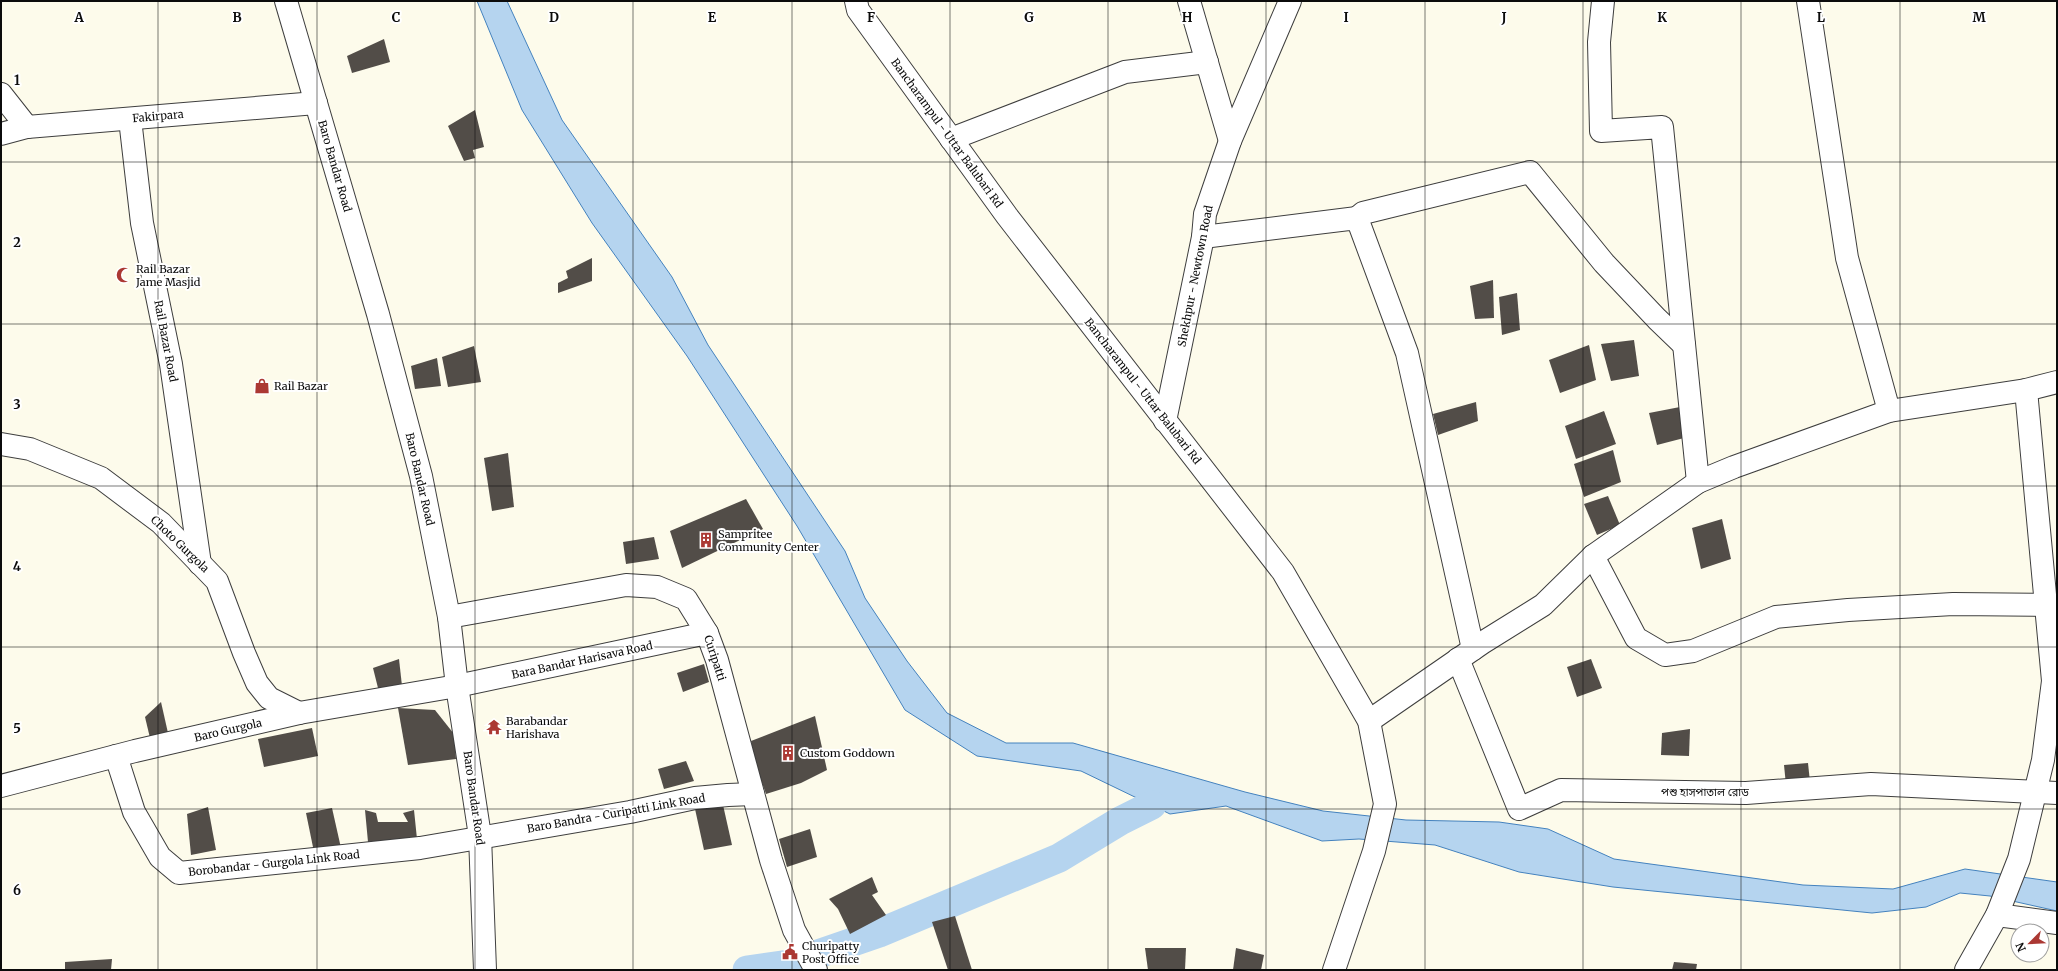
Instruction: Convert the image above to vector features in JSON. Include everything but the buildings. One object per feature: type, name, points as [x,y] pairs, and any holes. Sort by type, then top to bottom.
[{"type":"street","name":"Baro Bandar Road","points":[[286,1],[378,314],[421,476],[449,617],[457,686],[480,836],[485,970]]},
{"type":"street","name":"Bancharampul - Uttar Balubari Rd","points":[[856,1],[858,10],[1007,216],[1283,572],[1369,720],[1385,804],[1374,851],[1334,970]]},
{"type":"street","points":[[1189,1],[1230,141]]},
{"type":"street","name":"Shekhpur - Newtown Road","points":[[1165,421],[1203,237],[1205,214],[1230,141],[1290,1]]},
{"type":"street","points":[[1603,1],[1599,42],[1601,131],[1662,127],[1698,482]]},
{"type":"street","points":[[1808,1],[1847,258],[1889,411]]},
{"type":"street","points":[[952,139],[1125,72],[1207,62]]},
{"type":"street","points":[[1,94],[28,127]]},
{"type":"street","name":"Fakirpara","points":[[1,134],[28,127],[316,103]]},
{"type":"street","name":"Rail Bazar Road","points":[[130,119],[142,223],[171,364],[200,564]]},
{"type":"street","points":[[1203,237],[1357,218],[1363,213],[1530,172],[1604,263],[1684,345]]},
{"type":"street","points":[[1357,218],[1408,353],[1466,654]]},
{"type":"street","points":[[1369,720],[1466,654],[1543,605],[1593,556],[1698,482],[1734,467],[1889,411],[2026,390],[2057,382]]},
{"type":"street","points":[[1966,970],[1998,911],[2019,859],[2043,760],[2053,681],[2052,606],[2026,390]]},
{"type":"street","name":"Choto Gurgola","points":[[1,444],[30,448],[101,478],[161,523],[217,581],[257,683],[269,698],[299,714]]},
{"type":"street","points":[[1593,556],[1636,638],[1665,655],[1693,651],[1776,617],[1848,610],[1946,604],[2052,606]]},
{"type":"street","name":"Curipatti","points":[[449,617],[626,585],[657,587],[686,599],[707,633],[717,660],[771,860],[794,930],[816,970]]},
{"type":"street","name":"Bara Bandar Harisava Road","points":[[457,686],[707,633]]},
{"type":"street","name":"পশু হাসপাতাল রোড","points":[[1466,654],[1519,809],[1561,790],[1746,793],[1871,784],[2057,793]]},
{"type":"street","name":"Baro Gurgola","points":[[1,786],[116,756],[299,714],[457,686]]},
{"type":"street","name":"Borobandar - Gurgola Link Road","points":[[116,756],[134,812],[160,857],[178,873],[420,848],[480,836]]},
{"type":"street","name":"Baro Bandra - Curipatti Link Road","points":[[480,836],[630,812],[695,798],[753,794]]},
{"type":"street","points":[[1998,911],[2057,923]]},
{"type":"water","points":[[477,1],[507,1],[562,120],[672,277],[708,345],[845,551],[865,598],[907,661],[947,713],[1006,743],[1073,743],[1245,792],[1323,811],[1406,820],[1499,822],[1548,829],[1614,859],[1803,885],[1893,889],[1965,869],[2057,882],[2057,911],[1990,896],[1960,893],[1926,907],[1872,913],[1613,887],[1519,872],[1435,845],[1359,839],[1322,841],[1226,806],[1170,814],[1081,771],[977,756],[905,710],[797,526],[687,356],[592,223],[522,110]]},
{"type":"waterway","points":[[747,970],[789,964],[879,933],[1059,858],[1120,821],[1152,805]]},
{"type":"place","name":"Rail Bazar Jame Masjid","points":[[124,275]]},
{"type":"place","name":"Rail Bazar","points":[[262,386]]},
{"type":"place","name":"Sampritee Community Center","points":[[706,540]]},
{"type":"place","name":"Barabandar Harishava","points":[[494,727]]},
{"type":"place","name":"Custom Goddown","points":[[788,753]]},
{"type":"place","name":"Churipatty Post Office","points":[[790,952]]}]
